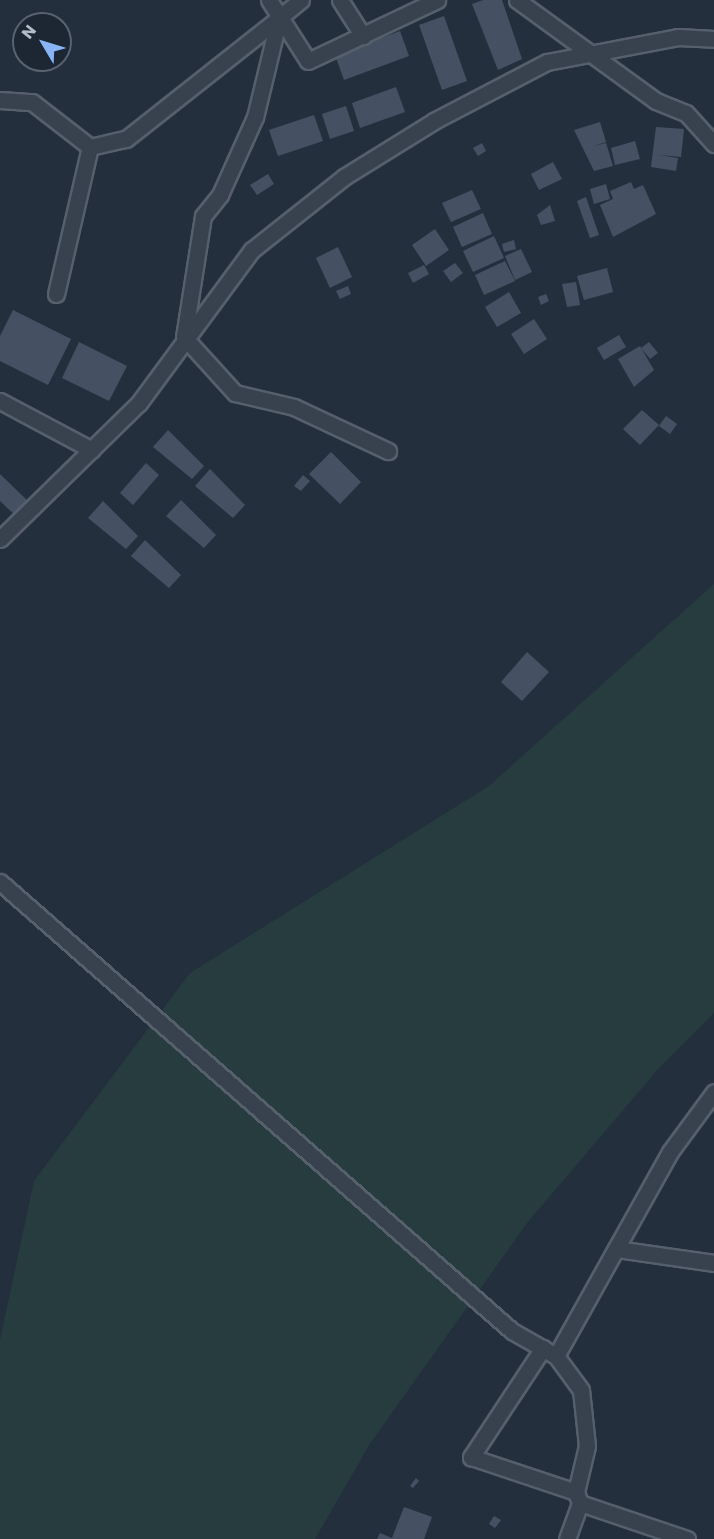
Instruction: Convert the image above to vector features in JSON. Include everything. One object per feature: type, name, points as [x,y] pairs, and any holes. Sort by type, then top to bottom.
[{"type":"street","points":[[269,0],[308,61],[437,0]]},
{"type":"street","points":[[90,147],[126,138],[301,0]]},
{"type":"street","points":[[339,0],[363,36]]},
{"type":"street","points":[[517,0],[656,101],[687,113],[714,144]]},
{"type":"street","points":[[184,338],[203,216],[220,195],[255,117],[279,18]]},
{"type":"street","points":[[0,539],[139,403],[184,338],[252,250],[344,177],[434,121],[547,62],[593,56],[678,37],[714,39]]},
{"type":"street","points":[[0,100],[32,102],[90,147]]},
{"type":"street","points":[[56,294],[90,147]]},
{"type":"street","points":[[184,338],[235,393],[294,407],[388,450]]},
{"type":"street","points":[[0,401],[92,450]]},
{"type":"street","points":[[3,889],[512,1331],[550,1352],[581,1390],[587,1446],[578,1497],[567,1539]]},
{"type":"street","points":[[687,1539],[471,1457],[550,1352],[616,1249],[670,1152],[714,1092]]},
{"type":"street","points":[[616,1249],[714,1263]]},
{"type":"green space","points":[[714,584],[714,1013],[658,1069],[527,1223],[369,1445],[315,1539],[0,1539],[0,1340],[34,1181],[190,973],[489,786]]},
{"type":"building","points":[[483,0],[502,0],[522,59],[498,70],[472,4]]},
{"type":"building","points":[[444,16],[467,81],[442,90],[419,25]]},
{"type":"building","points":[[400,31],[409,56],[344,80],[335,55]]},
{"type":"building","points":[[396,87],[405,112],[360,128],[352,103]]},
{"type":"building","points":[[346,106],[354,131],[330,139],[322,114]]},
{"type":"building","points":[[314,115],[323,141],[278,156],[269,130]]},
{"type":"building","points":[[600,122],[606,142],[594,146],[606,143],[613,166],[594,171],[574,130]]},
{"type":"building","points":[[656,127],[684,129],[681,157],[659,155],[678,158],[676,171],[651,167]]},
{"type":"building","points":[[635,141],[640,159],[615,165],[611,148]]},
{"type":"building","points":[[482,143],[486,151],[478,156],[473,148]]},
{"type":"building","points":[[553,162],[562,179],[539,190],[531,174]]},
{"type":"building","points":[[268,174],[274,184],[257,195],[250,185]]},
{"type":"building","points":[[631,182],[634,189],[643,185],[656,214],[613,237],[600,205],[613,199],[610,191]]},
{"type":"building","points":[[606,184],[610,199],[594,204],[590,189]]},
{"type":"building","points":[[472,190],[481,209],[451,222],[442,203]]},
{"type":"building","points":[[586,197],[599,235],[590,238],[577,201]]},
{"type":"building","points":[[550,205],[555,221],[541,225],[537,215]]},
{"type":"building","points":[[483,213],[492,234],[462,247],[453,227]]},
{"type":"building","points":[[435,229],[449,250],[426,266],[412,245]]},
{"type":"building","points":[[494,236],[504,258],[473,272],[463,251]]},
{"type":"building","points":[[514,240],[516,249],[504,252],[502,244]]},
{"type":"building","points":[[338,247],[352,277],[330,288],[316,258]]},
{"type":"building","points":[[521,249],[532,272],[515,280],[505,256]]},
{"type":"building","points":[[505,261],[515,281],[484,295],[475,275]]},
{"type":"building","points":[[455,263],[463,273],[451,282],[443,271]]},
{"type":"building","points":[[424,265],[429,274],[413,283],[408,273]]},
{"type":"building","points":[[607,268],[613,292],[584,300],[577,276]]},
{"type":"building","points":[[576,282],[580,305],[567,307],[562,284]]},
{"type":"building","points":[[348,286],[351,294],[340,299],[336,291]]},
{"type":"building","points":[[509,292],[521,313],[497,327],[485,307]]},
{"type":"building","points":[[546,294],[549,301],[541,305],[538,297]]},
{"type":"building","points":[[13,310],[71,339],[48,385],[0,361],[0,336]]},
{"type":"building","points":[[534,319],[547,339],[524,354],[511,334]]},
{"type":"building","points":[[619,335],[626,347],[604,360],[597,348]]},
{"type":"building","points":[[79,342],[127,366],[109,401],[62,378]]},
{"type":"building","points":[[649,342],[658,353],[650,359],[641,348]]},
{"type":"building","points":[[640,346],[654,370],[634,387],[618,359]]},
{"type":"building","points":[[642,410],[659,425],[640,445],[623,429]]},
{"type":"building","points":[[666,416],[677,424],[670,434],[659,426]]},
{"type":"building","points":[[168,430],[204,466],[192,479],[153,447]]},
{"type":"building","points":[[331,452],[361,482],[340,504],[309,474]]},
{"type":"building","points":[[146,463],[159,475],[133,505],[120,493]]},
{"type":"building","points":[[210,469],[245,505],[233,518],[195,486]]},
{"type":"building","points":[[0,474],[32,505],[19,519],[0,501]]},
{"type":"building","points":[[303,475],[310,481],[301,491],[294,486]]},
{"type":"building","points":[[181,500],[216,535],[204,548],[166,516]]},
{"type":"building","points":[[103,501],[138,536],[126,549],[88,518]]},
{"type":"building","points":[[145,540],[181,575],[169,588],[131,556]]},
{"type":"building","points":[[527,652],[549,672],[522,701],[501,682]]},
{"type":"building","points":[[416,1478],[419,1481],[413,1488],[410,1486]]},
{"type":"building","points":[[404,1507],[432,1517],[424,1539],[377,1539],[380,1533],[392,1538]]},
{"type":"building","points":[[494,1516],[501,1520],[495,1528],[489,1524]]}]
